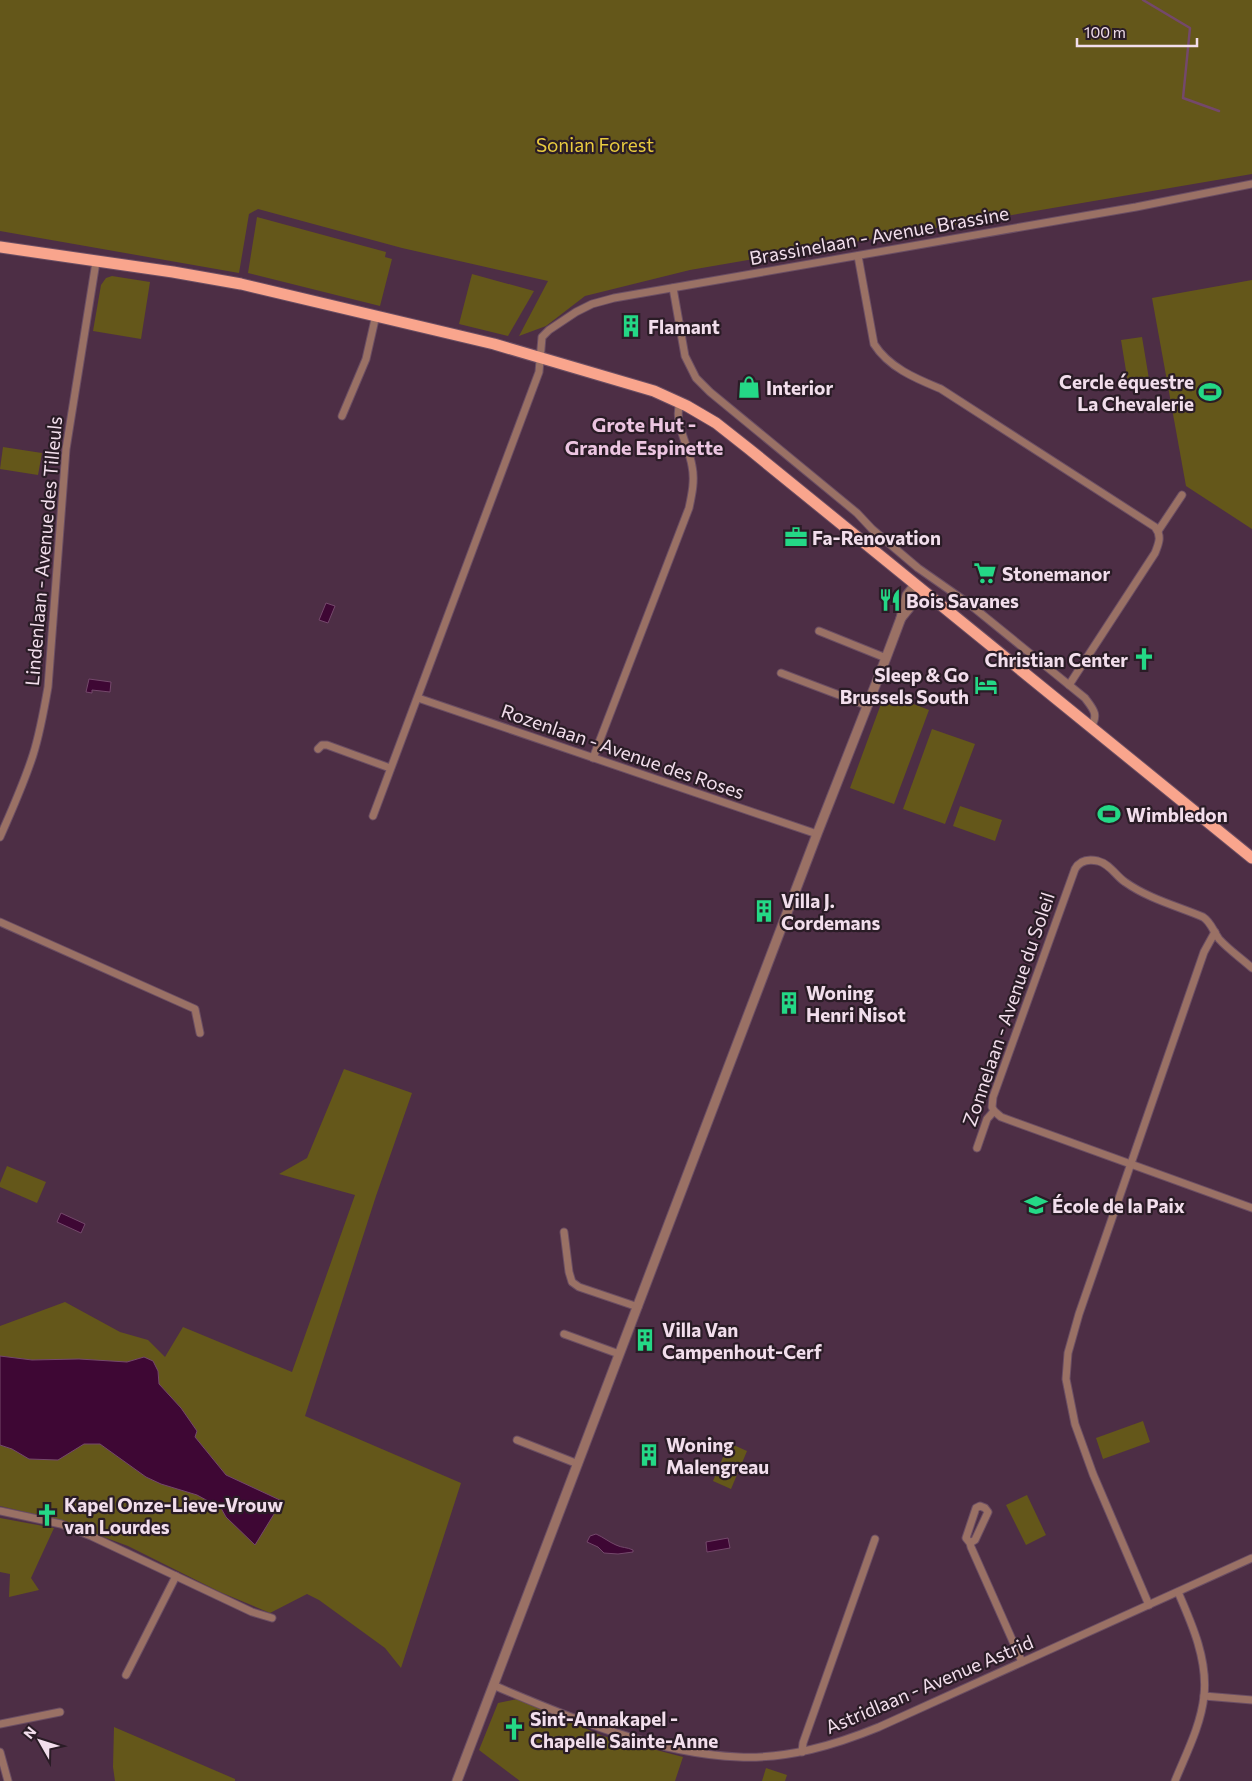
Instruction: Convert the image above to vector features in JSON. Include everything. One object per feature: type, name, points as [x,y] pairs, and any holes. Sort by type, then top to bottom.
[{"type":"main road","points":[[0,248],[173,272],[241,284],[460,335],[654,391],[680,403],[716,423],[1252,858]]},
{"type":"street","name":"Brassinelaan - Avenue Brassine","points":[[373,816],[538,372],[542,337],[549,330],[592,304],[614,298],[1145,205],[1252,184]]},
{"type":"street","points":[[858,256],[874,344],[882,356],[914,378],[941,389],[1158,531],[1160,541],[1155,553],[1069,685]]},
{"type":"street","name":"Lindenlaan - Avenue des Tilleuls","points":[[0,837],[26,776],[44,713],[48,687],[66,449],[96,262]]},
{"type":"street","points":[[673,288],[685,356],[696,378],[710,392],[857,513],[872,529],[918,568],[968,603],[1085,698],[1095,715],[1095,720],[1091,727]]},
{"type":"street","points":[[342,416],[366,359],[376,315]]},
{"type":"street","points":[[593,758],[689,508],[693,482],[692,468],[678,415],[680,403]]},
{"type":"street","points":[[1158,531],[1182,495]]},
{"type":"street","points":[[456,1781],[817,834],[901,618],[919,588]]},
{"type":"street","points":[[819,631],[886,658]]},
{"type":"street","points":[[781,673],[868,706]]},
{"type":"street","name":"Rozenlaan - Avenue des Roses","points":[[418,698],[817,834]]},
{"type":"street","points":[[318,749],[327,745],[390,768]]},
{"type":"street","name":"Zonnelaan - Avenue du Soleil","points":[[977,1148],[987,1118],[994,1111],[992,1108],[993,1097],[1078,864],[1085,860],[1106,864],[1123,881],[1138,891],[1203,917],[1208,920],[1228,948],[1252,968]]},
{"type":"street","points":[[0,922],[195,1009],[200,1033]]},
{"type":"street","points":[[1149,1605],[1093,1474],[1074,1424],[1066,1379],[1068,1353],[1078,1314],[1204,952],[1215,932]]},
{"type":"street","points":[[994,1111],[1001,1117],[1252,1208]]},
{"type":"street","points":[[564,1232],[572,1282],[579,1287],[638,1307]]},
{"type":"street","points":[[564,1334],[619,1354]]},
{"type":"street","points":[[517,1440],[578,1464]]},
{"type":"street","points":[[970,1543],[975,1540],[988,1512],[980,1506],[976,1508],[966,1538],[970,1543],[973,1554],[1022,1662]]},
{"type":"street","points":[[0,1511],[62,1524],[96,1538],[252,1612],[272,1618]]},
{"type":"street","points":[[802,1752],[803,1743],[875,1539]]},
{"type":"street","name":"Astridlaan - Avenue Astrid","points":[[493,1685],[602,1729],[670,1747],[698,1753],[740,1757],[802,1752],[831,1745],[880,1727],[1252,1558]]},
{"type":"street","points":[[126,1675],[176,1576]]},
{"type":"street","points":[[1175,1781],[1196,1727],[1204,1696],[1201,1655],[1195,1630],[1178,1592]]},
{"type":"street","points":[[1204,1696],[1252,1700]]},
{"type":"street","points":[[0,1724],[60,1712]]},
{"type":"street","points":[[0,1752],[8,1781]]},
{"type":"green space","name":"Sonian Forest","points":[[0,0],[1252,0],[1252,174],[690,270],[585,296],[546,326],[519,336],[548,281],[402,248],[258,209],[249,214],[239,273],[0,231]]},
{"type":"green space","points":[[257,217],[386,252],[385,257],[392,259],[380,306],[248,273]]},
{"type":"green space","points":[[472,274],[534,291],[508,336],[459,324]]},
{"type":"green space","points":[[112,276],[150,282],[141,339],[93,331],[101,285],[106,278]]},
{"type":"green space","name":"Cercle équestre La Chevalerie","points":[[1252,280],[1252,529],[1186,486],[1152,298]]},
{"type":"green space","points":[[1142,337],[1149,379],[1128,383],[1121,340]]},
{"type":"green space","points":[[3,447],[42,453],[38,475],[0,469]]},
{"type":"green space","points":[[885,693],[929,710],[894,804],[850,788]]},
{"type":"green space","points":[[932,729],[975,744],[945,824],[903,809]]},
{"type":"green space","points":[[960,806],[1002,820],[995,841],[953,826]]},
{"type":"green space","points":[[344,1069],[412,1093],[376,1196],[305,1416],[461,1483],[401,1668],[385,1648],[319,1600],[307,1594],[270,1613],[220,1592],[128,1546],[55,1519],[0,1506],[0,1445],[12,1449],[29,1459],[57,1460],[84,1444],[100,1444],[146,1477],[161,1484],[197,1495],[221,1508],[226,1517],[282,1501],[226,1475],[195,1437],[181,1408],[159,1384],[158,1371],[144,1357],[127,1362],[79,1359],[32,1360],[0,1356],[0,1326],[65,1302],[120,1332],[148,1340],[165,1357],[183,1327],[292,1372],[355,1195],[279,1174],[307,1158]]},
{"type":"green space","points":[[7,1166],[46,1182],[37,1203],[0,1187]]},
{"type":"green space","points":[[1143,1421],[1150,1442],[1103,1459],[1096,1438]]},
{"type":"green space","points":[[729,1443],[747,1451],[731,1489],[713,1481]]},
{"type":"green space","points":[[1027,1495],[1046,1535],[1026,1545],[1006,1505]]},
{"type":"green space","points":[[0,1518],[54,1528],[31,1578],[39,1590],[9,1597],[10,1574],[0,1572]]},
{"type":"green space","points":[[517,1699],[603,1736],[683,1757],[675,1781],[520,1781],[479,1750],[498,1703]]},
{"type":"green space","points":[[114,1727],[235,1779],[235,1781],[115,1781],[113,1767]]},
{"type":"green space","points":[[766,1768],[787,1775],[785,1781],[762,1781]]},
{"type":"shaded area","points":[[326,603],[335,606],[328,623],[319,620]]},
{"type":"shaded area","points":[[89,679],[111,682],[110,692],[92,690],[92,693],[86,692]]},
{"type":"shaded area","points":[[61,1213],[85,1224],[81,1233],[57,1222]]},
{"type":"shaded area","points":[[0,1356],[32,1360],[79,1359],[127,1362],[144,1357],[153,1361],[158,1371],[159,1384],[181,1408],[197,1431],[195,1437],[226,1475],[282,1501],[255,1545],[226,1517],[221,1508],[197,1495],[161,1484],[146,1477],[100,1444],[84,1444],[58,1460],[29,1459],[12,1449],[0,1445]]},
{"type":"shaded area","points":[[596,1534],[616,1545],[633,1550],[633,1552],[604,1553],[598,1547],[587,1542],[590,1536]]},
{"type":"shaded area","points":[[728,1538],[730,1548],[707,1552],[706,1542]]},
{"type":"waterway","points":[[1143,0],[1190,28],[1183,98],[1219,111]]},
{"type":"place","name":"Flamant","points":[[631,326]]},
{"type":"place","name":"Interior","points":[[749,387]]},
{"type":"place","name":"Cercle équestre La Chevalerie","points":[[1210,392]]},
{"type":"place","name":"Fa-Renovation","points":[[796,537]]},
{"type":"place","name":"Stonemanor","points":[[985,573]]},
{"type":"place","name":"Bois Savanes","points":[[890,600]]},
{"type":"place","name":"Christian Center","points":[[1144,659]]},
{"type":"place","name":"Sleep & Go Brussels South","points":[[986,685]]},
{"type":"place","name":"Wimbledon","points":[[1109,814]]},
{"type":"place","name":"Villa J. Cordemans","points":[[764,911]]},
{"type":"place","name":"Woning Henri Nisot","points":[[789,1003]]},
{"type":"place","name":"École de la Paix","points":[[1036,1205]]},
{"type":"place","name":"Villa Van Campenhout-Cerf","points":[[645,1340]]},
{"type":"place","name":"Woning Malengreau","points":[[649,1455]]},
{"type":"place","name":"Kapel Onze-Lieve-Vrouw van Lourdes","points":[[47,1515]]},
{"type":"place","name":"Sint-Annakapel - Chapelle Sainte-Anne","points":[[514,1729]]},
{"type":"district","name":"Grote Hut - Grande Espinette","points":[[644,436]]}]
